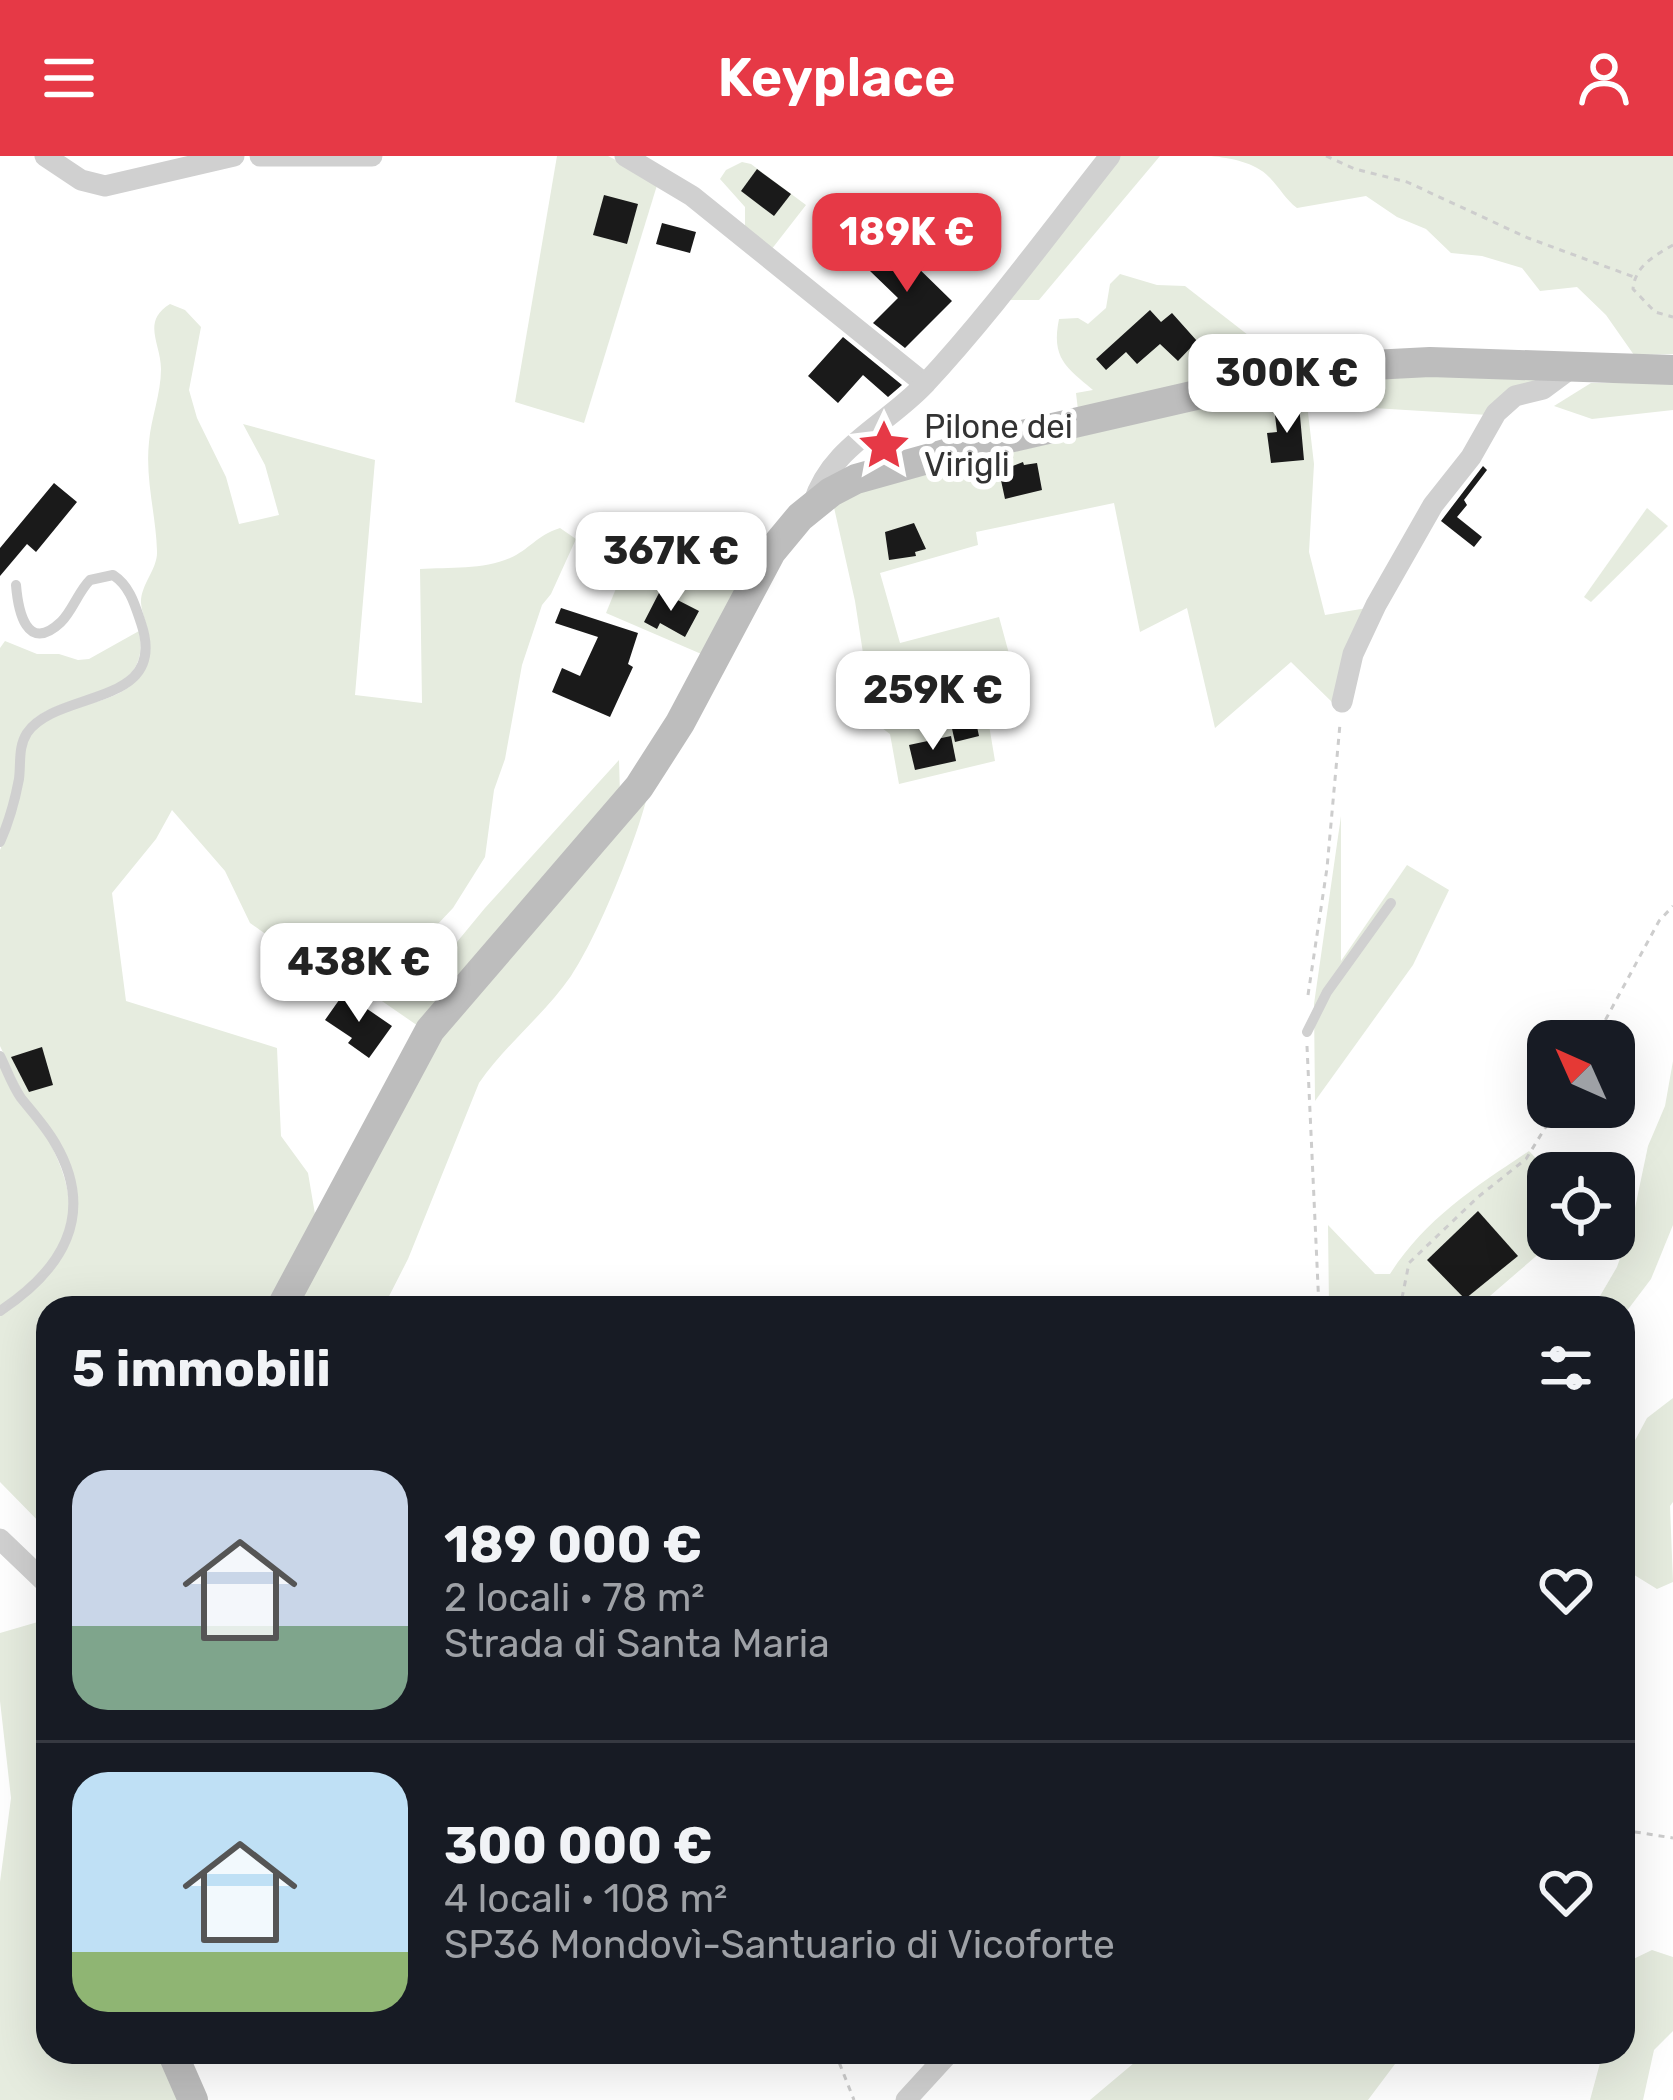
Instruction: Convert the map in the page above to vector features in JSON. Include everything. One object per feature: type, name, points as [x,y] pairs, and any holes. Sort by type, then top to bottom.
[{"type":"main road","points":[[287,1296],[430,1030],[639,787],[680,723],[771,552],[813,506],[856,479],[909,464],[1291,372],[1430,362],[1673,370]]},
{"type":"main road","points":[[177,2064],[193,2100]]},
{"type":"street","points":[[45,156],[81,180],[105,186],[234,156]]},
{"type":"street","points":[[260,156],[372,156]]},
{"type":"street","points":[[625,156],[692,196],[925,384]]},
{"type":"street","points":[[813,506],[822,479],[846,450],[925,384],[1110,156]]},
{"type":"street","points":[[1342,702],[1353,654],[1433,505],[1471,458],[1496,413],[1515,396],[1543,389],[1570,369]]},
{"type":"street","points":[[0,1539],[36,1574]]},
{"type":"street","points":[[906,2100],[939,2064]]},
{"type":"lane","points":[[0,842],[11,814],[29,730],[47,716],[129,682],[141,665],[145,647],[129,590],[113,575],[90,580],[61,622],[44,631],[32,630],[20,619],[16,584]]},
{"type":"lane","points":[[1307,1032],[1328,992],[1391,903]]},
{"type":"lane","points":[[0,1055],[17,1092],[59,1149],[74,1208],[67,1240],[53,1263],[0,1311]]},
{"type":"path","points":[[1326,156],[1355,169],[1408,182],[1528,238],[1634,277]]},
{"type":"path","points":[[1673,245],[1634,277],[1640,301],[1673,317]]},
{"type":"path","points":[[1605,1020],[1659,921],[1673,906]]},
{"type":"path","points":[[1402,1296],[1409,1263],[1478,1197],[1526,1160],[1545,1128]]},
{"type":"path","points":[[1635,1832],[1673,1838]]},
{"type":"path","points":[[840,2064],[854,2100]]},
{"type":"shaded area","points":[[557,156],[608,156],[658,182],[584,423],[515,402]]},
{"type":"shaded area","points":[[1120,156],[1160,156],[1039,300],[1008,300]]},
{"type":"shaded area","points":[[1211,156],[1673,156],[1673,354],[1634,355],[1606,315],[1577,287],[1540,291],[1522,268],[1451,253],[1426,229],[1366,196],[1297,208],[1257,168]]},
{"type":"shaded area","points":[[742,162],[806,205],[771,250],[745,230],[745,207],[720,179]]},
{"type":"shaded area","points":[[1120,274],[1157,285],[1185,286],[1248,335],[1251,368],[1078,410],[1076,393],[1093,390],[1059,353],[1059,319],[1078,318],[1088,324],[1106,308],[1110,284]]},
{"type":"shaded area","points":[[170,304],[185,310],[201,327],[189,390],[226,477],[239,524],[279,515],[265,465],[243,424],[375,460],[355,695],[422,703],[420,569],[500,562],[560,528],[576,539],[542,605],[522,665],[505,759],[494,790],[485,857],[453,908],[400,964],[424,982],[619,760],[620,794],[421,1028],[305,948],[274,940],[250,923],[225,871],[172,810],[156,839],[112,893],[126,1001],[277,1048],[281,1136],[308,1173],[316,1220],[277,1296],[36,1296],[36,1519],[0,1482],[0,1313],[60,1259],[75,1185],[0,1046],[0,850],[30,735],[63,712],[120,693],[145,664],[149,639],[141,596],[157,551],[148,456],[161,378],[154,326]]},
{"type":"shaded area","points":[[1341,376],[1551,377],[1488,415],[1307,404],[1314,464],[1309,552],[1325,615],[1367,608],[1335,705],[1291,662],[1215,728],[1187,608],[1140,632],[1114,503],[976,532],[978,545],[880,573],[900,643],[999,617],[1020,694],[986,707],[995,761],[899,784],[890,734],[872,712],[855,601],[833,503],[866,486]]},
{"type":"shaded area","points":[[1591,383],[1673,383],[1673,410],[1592,419],[1554,406]]},
{"type":"shaded area","points":[[1647,508],[1668,526],[1591,602],[1584,597]]},
{"type":"shaded area","points":[[668,529],[748,575],[706,656],[606,613],[637,537]]},
{"type":"shaded area","points":[[139,631],[140,656],[131,673],[97,693],[54,707],[23,732],[0,833],[0,648],[5,641],[37,654],[89,659]]},
{"type":"shaded area","points":[[650,785],[628,856],[593,936],[571,976],[479,1083],[389,1296],[299,1296],[423,1056]]},
{"type":"shaded area","points":[[1341,816],[1341,961],[1407,865],[1449,890],[1413,965],[1315,1101],[1314,1004]]},
{"type":"shaded area","points":[[1673,1061],[1673,1225],[1651,1279],[1635,1300],[1635,1296],[1600,1296],[1619,1260],[1635,1260],[1635,1208],[1648,1146],[1665,1106]]},
{"type":"shaded area","points":[[0,1065],[46,1135],[67,1187],[69,1214],[63,1239],[48,1264],[0,1308]]},
{"type":"shaded area","points":[[1527,1152],[1527,1260],[1532,1260],[1490,1296],[1329,1296],[1328,1225],[1375,1274],[1390,1274],[1435,1220]]},
{"type":"shaded area","points":[[1673,1398],[1673,1582],[1657,1589],[1635,1575],[1635,1440],[1647,1418]]},
{"type":"shaded area","points":[[36,1622],[36,2064],[166,2064],[183,2100],[0,2100],[0,1882],[11,1798],[0,1701],[0,1633]]},
{"type":"shaded area","points":[[1652,1950],[1673,1957],[1673,2031],[1654,2050],[1643,2100],[1590,2100],[1600,2064],[1635,2064],[1635,1958]]},
{"type":"shaded area","points":[[1133,2064],[1395,2064],[1368,2100],[1090,2100]]},
{"type":"building","points":[[757,169],[791,194],[774,216],[741,191]]},
{"type":"building","points":[[604,195],[638,204],[627,244],[593,235]]},
{"type":"building","points":[[662,223],[696,232],[690,253],[656,244]]},
{"type":"building","points":[[903,237],[917,250],[909,259],[952,301],[905,348],[873,323],[898,298],[870,271]]},
{"type":"building","points":[[1150,310],[1161,322],[1172,313],[1197,341],[1178,361],[1160,344],[1137,364],[1126,352],[1106,370],[1096,359]]},
{"type":"building","points":[[843,337],[902,385],[888,397],[863,375],[838,403],[808,376]]},
{"type":"building","points":[[1299,405],[1304,460],[1271,463],[1267,433],[1277,432],[1274,407]]},
{"type":"building","points":[[1023,462],[1037,463],[1042,490],[1005,499],[999,471]]},
{"type":"building","points":[[1483,466],[1487,470],[1457,517],[1482,537],[1474,547],[1441,521]]},
{"type":"building","points":[[54,483],[77,502],[36,552],[27,544],[0,576],[0,548]]},
{"type":"building","points":[[914,523],[926,549],[915,552],[916,556],[889,560],[885,532]]},
{"type":"building","points":[[660,591],[699,611],[685,637],[660,623],[657,629],[644,622]]},
{"type":"building","points":[[561,608],[638,633],[628,664],[633,667],[610,717],[552,692],[562,668],[580,676],[598,637],[555,623]]},
{"type":"building","points":[[964,666],[979,736],[955,742],[946,702],[913,709],[906,679]]},
{"type":"building","points":[[951,736],[956,761],[915,770],[909,745]]},
{"type":"building","points":[[344,993],[392,1026],[369,1058],[348,1043],[352,1038],[325,1020]]},
{"type":"building","points":[[42,1047],[53,1085],[29,1092],[11,1057]]},
{"type":"building","points":[[1478,1211],[1518,1256],[1469,1296],[1462,1296],[1427,1260]]},
{"type":"place","name":"Pilone dei Virigli","points":[[884,445]]}]
